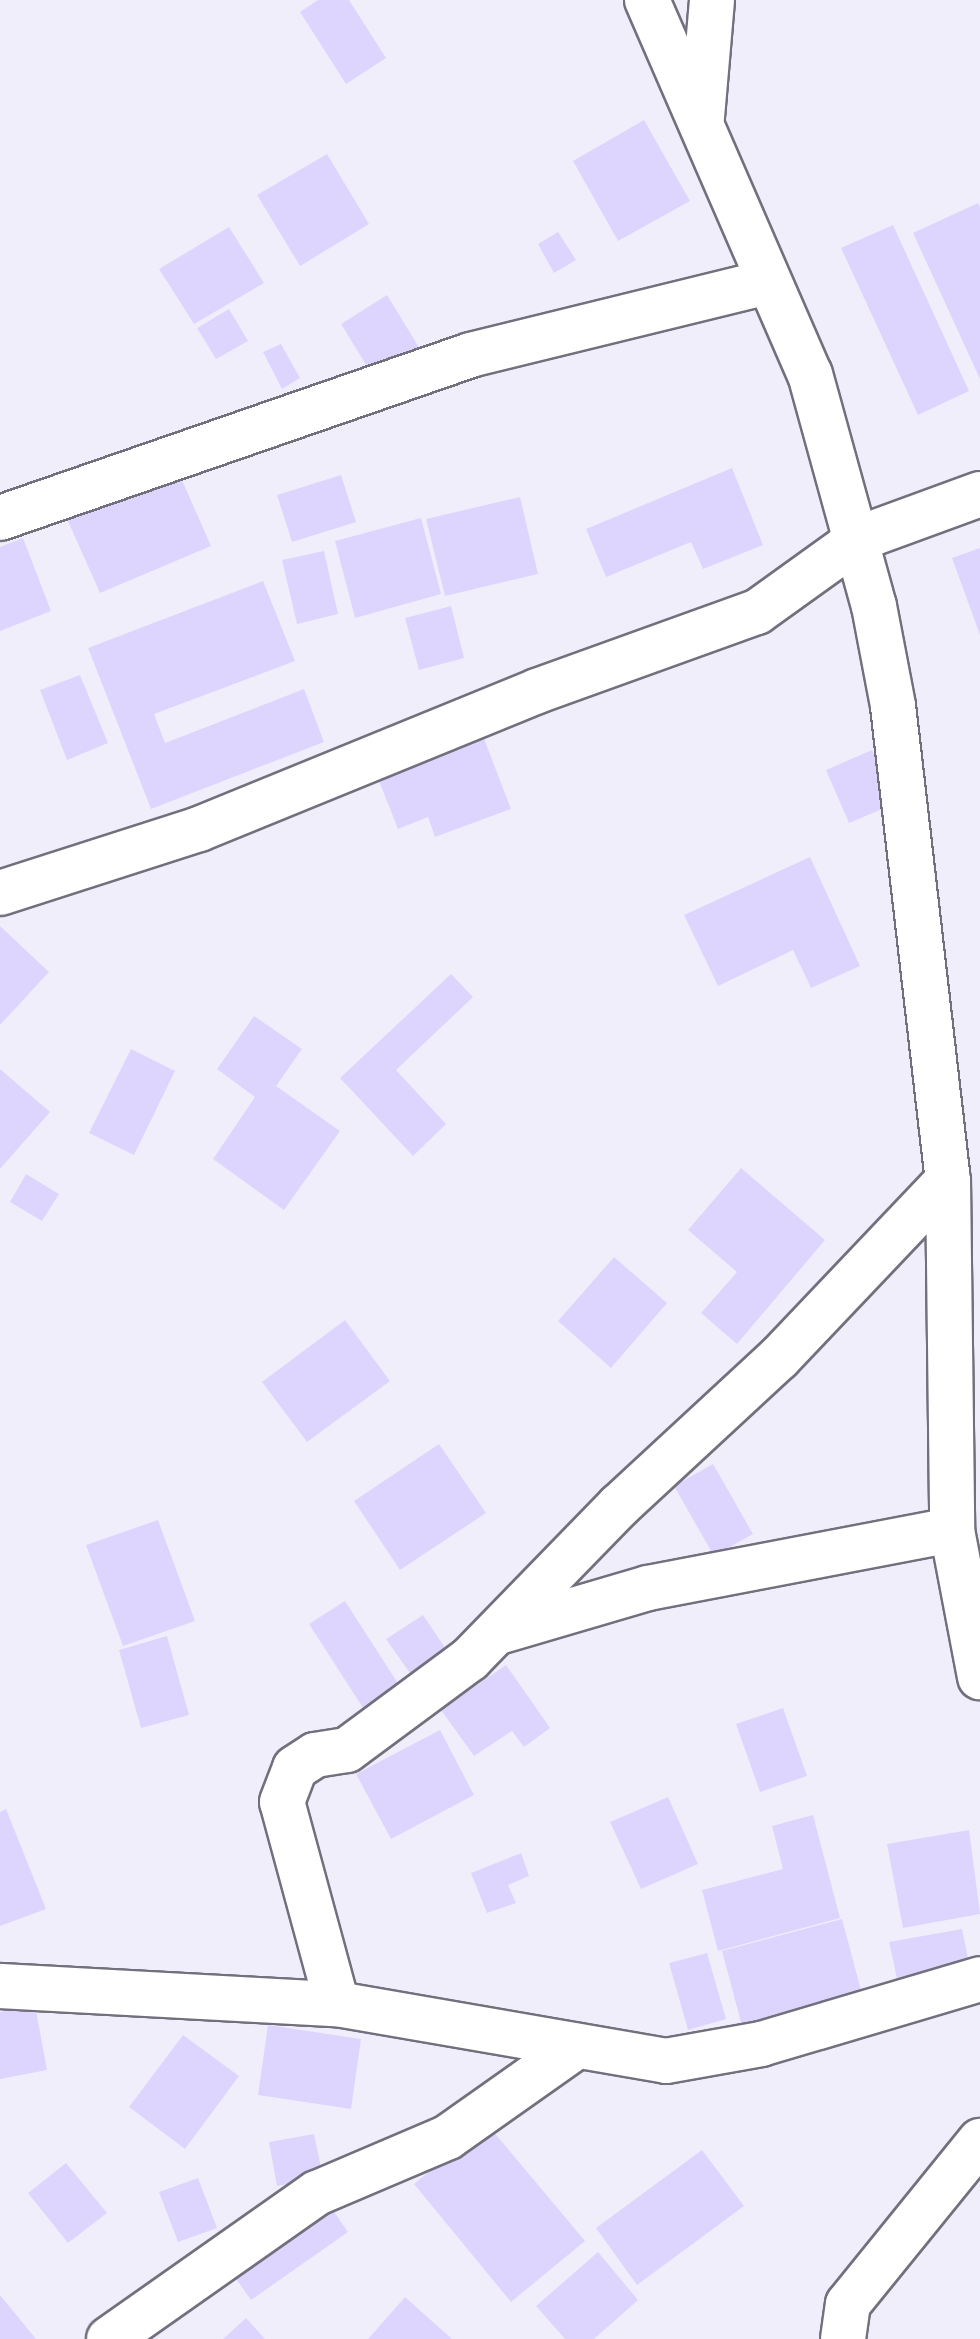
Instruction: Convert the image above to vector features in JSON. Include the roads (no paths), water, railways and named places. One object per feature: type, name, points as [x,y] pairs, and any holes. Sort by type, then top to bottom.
[{"type":"street","points":[[647,0],[767,282],[810,374],[860,538],[893,706],[948,1180],[952,1530],[980,1677]]},
{"type":"street","points":[[702,124],[712,0]]},
{"type":"street","points":[[0,518],[470,355],[767,282]]},
{"type":"street","points":[[0,893],[199,829],[537,691],[757,612],[860,538],[980,494]]},
{"type":"street","points":[[337,2004],[282,1802],[295,1768],[315,1755],[347,1750],[499,1632],[619,1506],[779,1358],[948,1180]]},
{"type":"street","points":[[499,1632],[648,1588],[952,1530]]},
{"type":"street","points":[[0,1986],[337,2004],[666,2061],[761,2044],[980,1979]]},
{"type":"street","points":[[109,2339],[317,2193],[448,2137],[577,2046]]},
{"type":"street","points":[[843,2339],[848,2304],[980,2141]]}]
